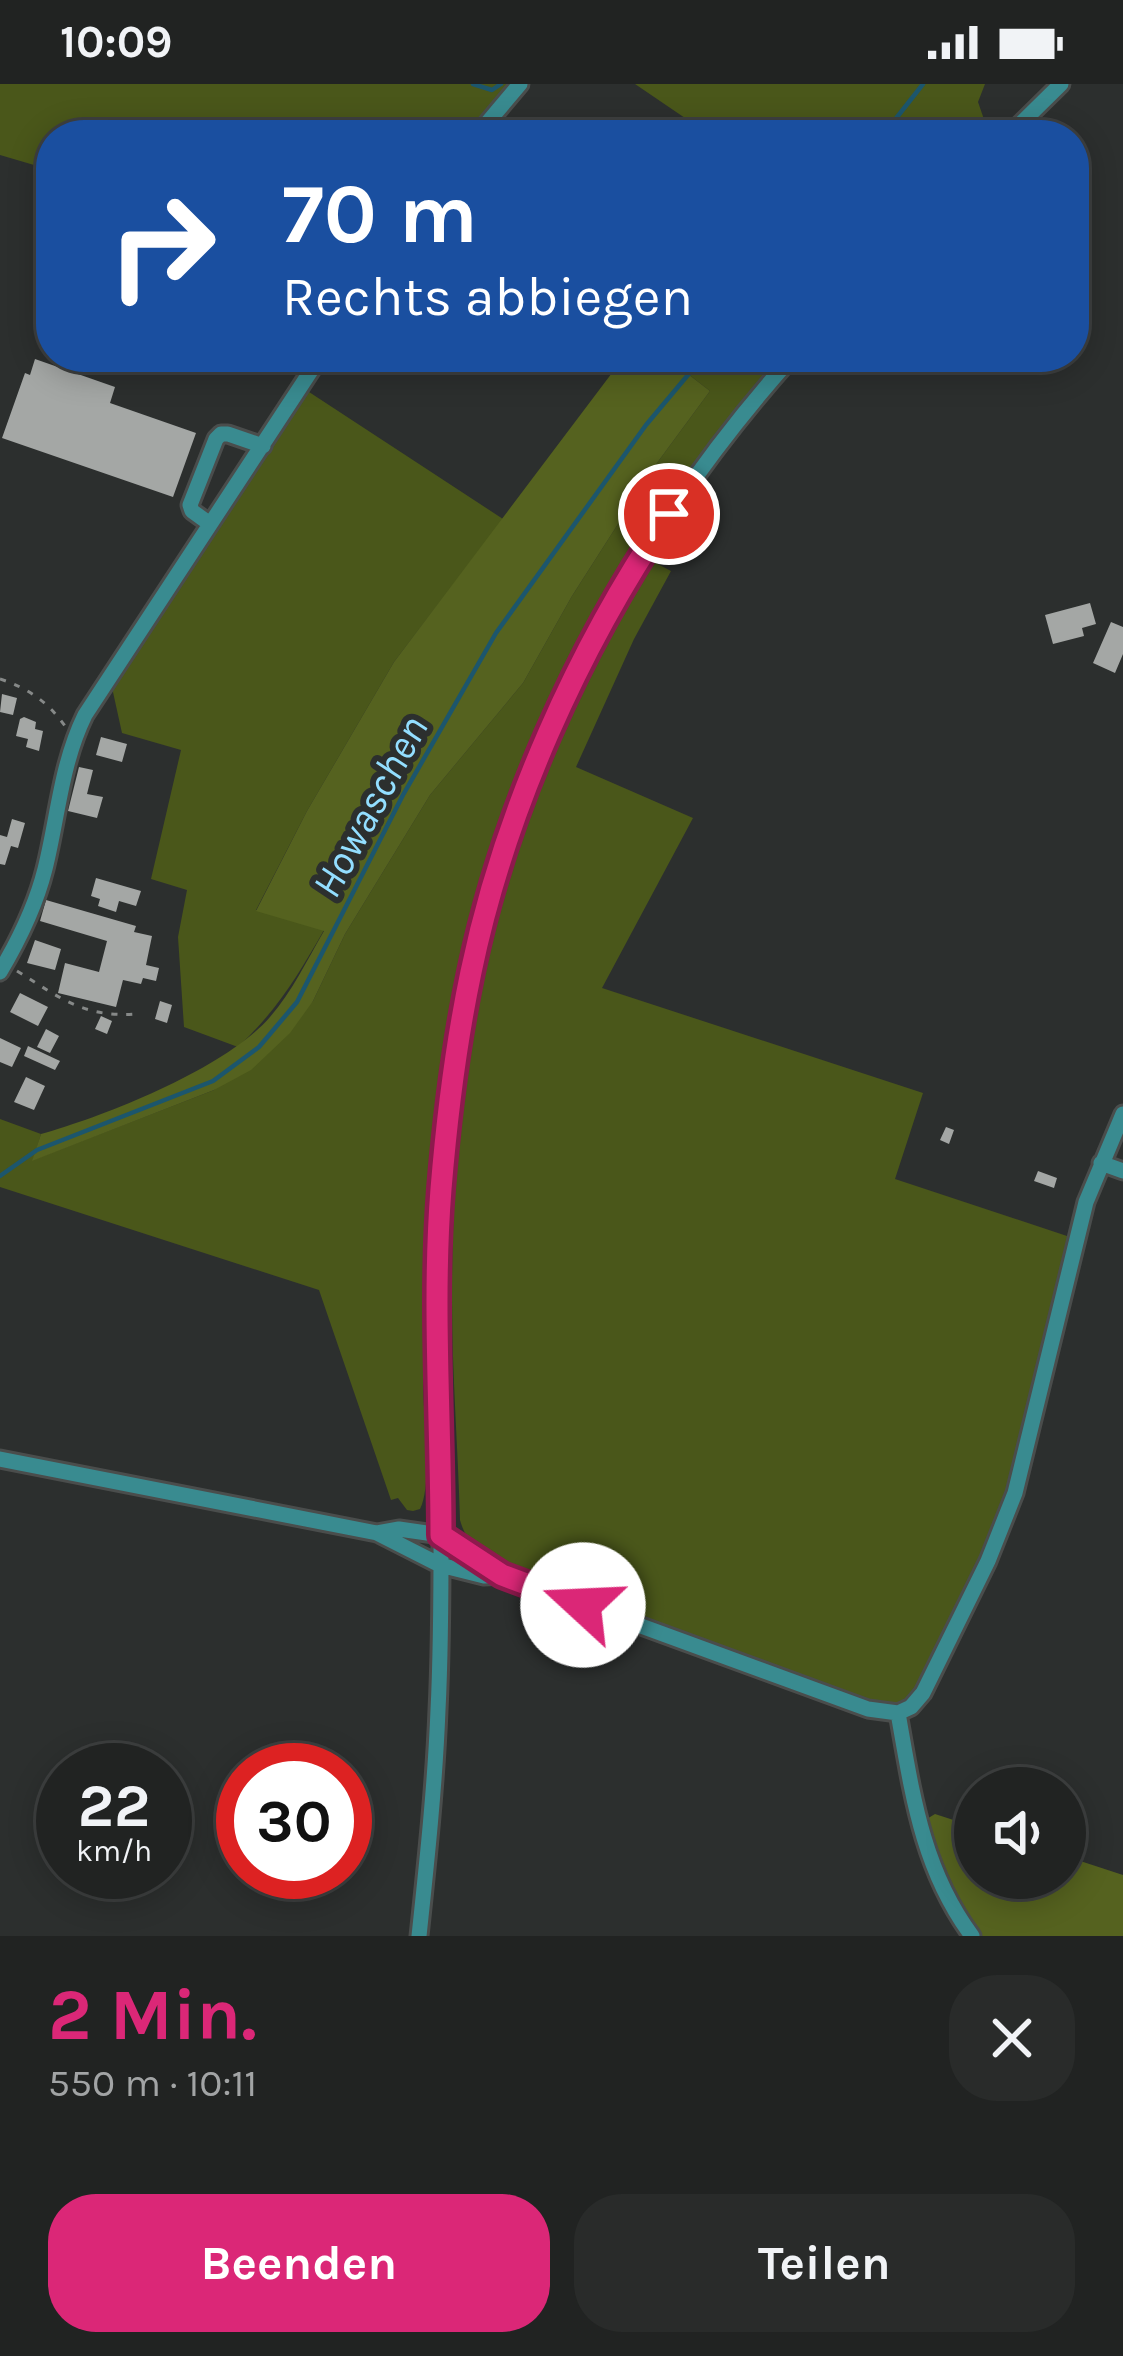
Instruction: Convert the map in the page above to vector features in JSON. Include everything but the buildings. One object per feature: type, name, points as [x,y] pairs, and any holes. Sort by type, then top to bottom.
[{"type":"street","points":[[490,120],[520,84]]},
{"type":"street","points":[[1024,120],[1061,84]]},
{"type":"street","points":[[3,968],[45,869],[74,739],[310,372]]},
{"type":"street","points":[[419,1936],[438,1710],[441,1192],[457,1045],[472,967],[536,767],[589,650],[619,592],[689,483],[779,372]]},
{"type":"street","points":[[210,524],[190,506],[216,439],[228,434],[262,446]]},
{"type":"street","points":[[377,1532],[399,1529],[441,1535],[502,1575],[868,1709],[898,1713],[911,1707],[988,1561],[1015,1492],[1081,1220],[1123,1114]]},
{"type":"street","points":[[1101,1163],[1123,1171]]},
{"type":"street","points":[[0,1459],[377,1532],[440,1565],[484,1576],[502,1575]]},
{"type":"street","points":[[898,1713],[925,1845],[940,1885],[972,1936]]},
{"type":"path","points":[[0,679],[44,701],[74,739]]},
{"type":"path","points":[[3,968],[84,1009],[136,1014]]},
{"type":"green space","points":[[0,84],[512,84],[482,120],[36,120],[36,166],[0,155]]},
{"type":"green space","points":[[635,84],[985,84],[978,102],[984,120],[688,120]]},
{"type":"green space","points":[[613,372],[685,372],[710,391],[657,463],[523,683],[430,795],[290,1033],[251,1070],[214,1090],[32,1161],[41,1134],[130,1103],[195,1072],[250,1036],[278,1007],[324,931],[256,911],[307,811],[394,662]]},
{"type":"green space","points":[[685,372],[768,372],[650,523],[574,653],[510,800],[464,954],[436,1113],[429,1193],[423,1383],[426,1483],[420,1509],[407,1510],[398,1498],[391,1500],[319,1290],[0,1187],[0,1119],[41,1134],[33,1160],[214,1090],[313,1001],[345,934],[430,795],[523,683],[657,463],[710,391]]},
{"type":"green space","points":[[306,390],[503,519],[394,662],[256,910],[324,930],[286,992],[238,1047],[184,1027],[178,937],[187,890],[151,879],[181,750],[122,733],[111,683]]},
{"type":"green space","points":[[652,561],[671,571],[634,639],[576,767],[693,818],[602,988],[923,1093],[895,1179],[1070,1237],[1010,1488],[982,1559],[917,1689],[895,1704],[868,1702],[505,1565],[472,1542],[460,1520],[452,1328],[454,1204],[477,1011],[498,916],[526,823],[561,733],[603,645]]},
{"type":"green space","points":[[935,1814],[954,1820],[954,1898],[940,1867],[925,1820]]},
{"type":"green space","points":[[1086,1863],[1123,1875],[1123,1936],[979,1936],[954,1899],[1086,1899]]},
{"type":"waterway","points":[[473,84],[492,90],[501,84]]},
{"type":"waterway","name":"Howaschen","points":[[895,120],[923,84]]},
{"type":"waterway","name":"Howaschen","points":[[0,1176],[37,1150],[213,1081],[259,1047],[297,1002],[403,795],[496,633],[646,425],[690,372]]},
{"type":"route","points":[[583,1605],[502,1575],[441,1535],[441,1192],[452,1077],[472,967],[511,833],[589,650],[669,514]]}]
